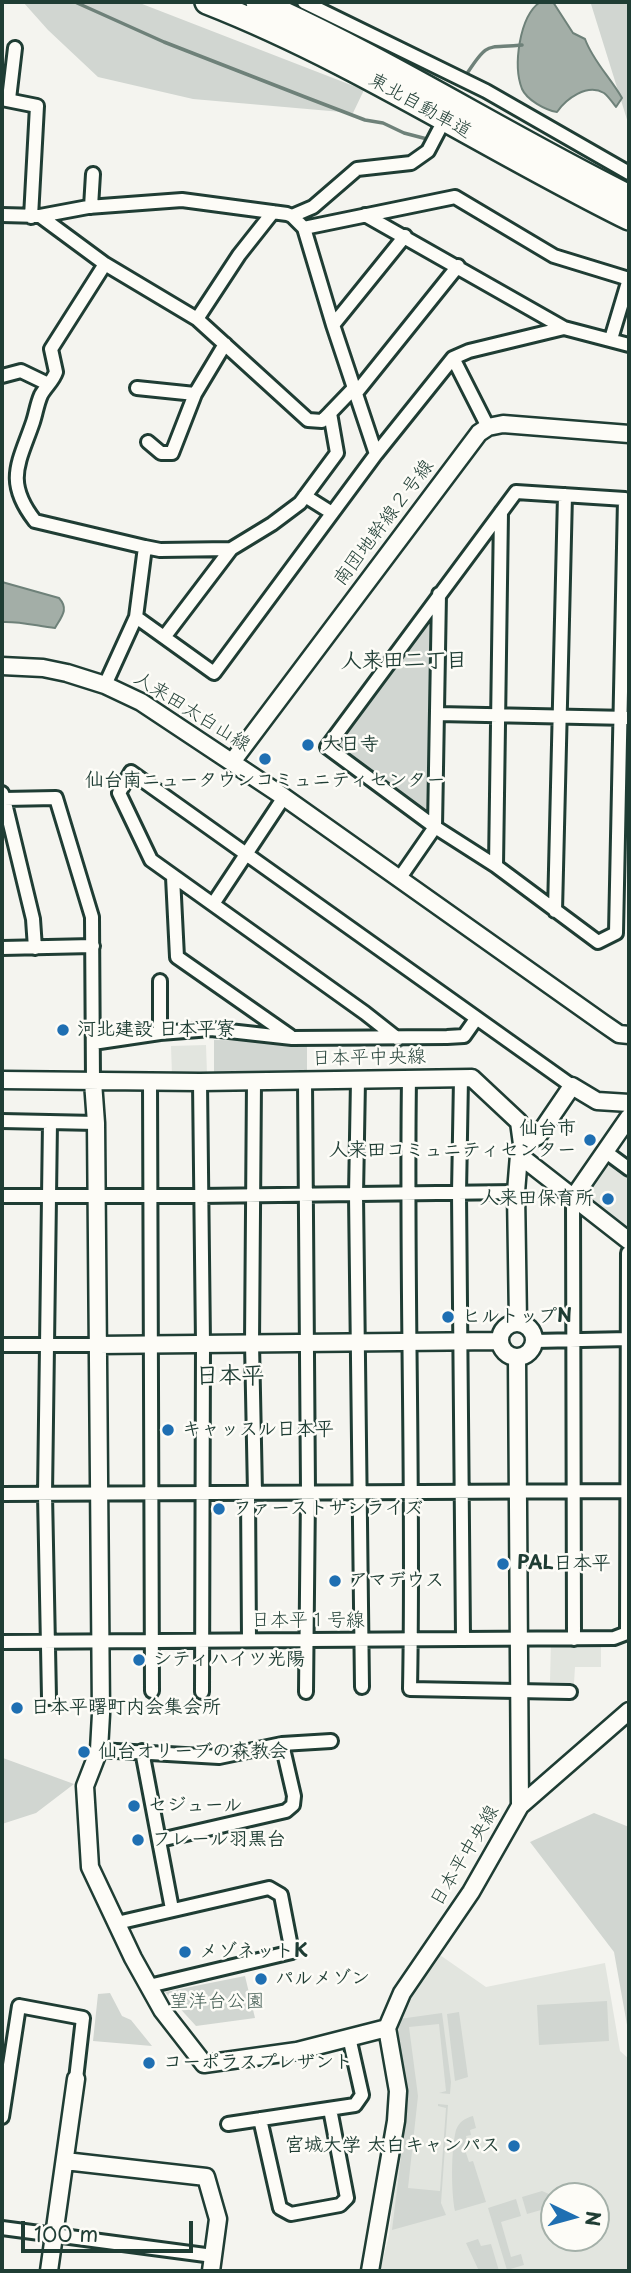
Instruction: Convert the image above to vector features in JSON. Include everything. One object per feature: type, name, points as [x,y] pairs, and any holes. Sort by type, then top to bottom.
[{"type":"highway","name":"東北自動車道","points":[[207,2],[287,36],[347,66],[629,218]]},
{"type":"highway","name":"東北自動車道","points":[[258,2],[357,50],[629,197]]},
{"type":"street","points":[[304,2],[629,173]]},
{"type":"street","points":[[15,48],[5,99],[37,106],[35,216]]},
{"type":"street","points":[[292,216],[313,207],[357,169],[411,163],[428,151],[439,130]]},
{"type":"street","points":[[91,207],[93,174]]},
{"type":"street","points":[[304,228],[455,197],[554,256],[629,279],[611,340]]},
{"type":"street","points":[[2,215],[35,216],[91,207],[182,200],[292,216],[304,228],[376,454]]},
{"type":"street","points":[[197,319],[239,255],[273,212]]},
{"type":"street","points":[[365,215],[564,327],[629,345]]},
{"type":"street","points":[[35,216],[105,264],[197,319],[308,419],[322,421],[355,391],[458,266]]},
{"type":"street","points":[[333,325],[405,236]]},
{"type":"street","points":[[105,264],[51,349],[57,372],[48,384],[23,444],[16,474],[19,494],[34,521],[160,550],[232,549]]},
{"type":"street","points":[[136,617],[214,673],[376,454],[453,358],[469,351],[564,327]]},
{"type":"street","points":[[148,442],[161,453],[172,453],[195,394],[225,344]]},
{"type":"street","points":[[453,358],[488,427],[503,424],[629,433]]},
{"type":"street","points":[[2,376],[21,371],[48,384]]},
{"type":"street","points":[[137,388],[195,394]]},
{"type":"street","points":[[165,636],[232,549],[300,503],[337,453],[330,413]]},
{"type":"street","name":"南団地幹線２号線","points":[[232,762],[479,433],[488,427]]},
{"type":"street","points":[[516,492],[625,499],[625,717],[616,933],[598,942],[496,866],[435,827],[327,747],[501,512],[516,492]]},
{"type":"street","points":[[555,911],[565,495]]},
{"type":"street","points":[[305,496],[332,513]]},
{"type":"street","points":[[496,866],[501,512]]},
{"type":"street","name":"人来田太白山線","points":[[145,547],[136,617],[105,685],[161,714],[284,797],[619,1034],[629,1035]]},
{"type":"street","points":[[399,879],[435,827],[439,594]]},
{"type":"street","points":[[2,666],[10,664],[43,668],[105,685]]},
{"type":"street","points":[[438,714],[625,717]]},
{"type":"street","points":[[398,1039],[151,860],[119,793],[131,772],[572,1086],[597,1101],[629,1103]]},
{"type":"street","points":[[35,948],[33,919],[3,796],[56,798],[92,917],[100,1641],[99,1750],[85,1786],[90,1867],[162,2010],[204,2064],[297,2051],[387,2028],[398,2091],[394,2134],[370,2271]]},
{"type":"street","points":[[213,904],[284,797]]},
{"type":"street","points":[[173,877],[177,957],[292,1038]]},
{"type":"street","points":[[2,947],[93,946]]},
{"type":"street","points":[[160,981],[160,1033]]},
{"type":"street","points":[[93,1042],[211,1029],[292,1038],[398,1039],[464,1036],[476,1019]]},
{"type":"street","name":"日本平中央線","points":[[2,1080],[200,1082],[472,1077],[519,1122],[521,1150],[516,1192],[518,1322]]},
{"type":"street","points":[[461,1078],[459,1193],[463,1638]]},
{"type":"street","points":[[409,1079],[407,1194],[412,1493],[410,1689],[569,1692]]},
{"type":"street","points":[[305,1080],[308,1493],[306,1692]]},
{"type":"street","points":[[358,1080],[356,1195],[362,1687]]},
{"type":"street","points":[[150,1081],[152,1691]]},
{"type":"street","points":[[249,1640],[254,1081]]},
{"type":"street","points":[[200,1082],[203,1344],[202,1692]]},
{"type":"street","points":[[572,1086],[538,1136],[521,1150],[629,1247],[629,1608]]},
{"type":"street","points":[[574,1639],[573,1198],[629,1117]]},
{"type":"street","points":[[2,1121],[96,1123]]},
{"type":"street","points":[[49,1698],[45,1494],[50,1122]]},
{"type":"street","points":[[606,1152],[629,1170]]},
{"type":"street","points":[[2,1196],[150,1197],[516,1192]]},
{"type":"street","points":[[518,1322],[528,1327],[534,1336],[530,1351],[517,1357],[507,1354],[499,1341],[507,1325],[518,1322]]},
{"type":"street","points":[[534,1341],[628,1339]]},
{"type":"street","points":[[2,1345],[499,1341]]},
{"type":"street","name":"日本平中央線","points":[[387,2028],[402,1993],[471,1892],[520,1806],[517,1690],[517,1357]]},
{"type":"street","points":[[2,1494],[628,1491]]},
{"type":"street","name":"日本平１号線","points":[[2,1642],[614,1638],[627,1633],[629,1608]]},
{"type":"street","points":[[520,1806],[629,1711]]},
{"type":"street","points":[[99,1750],[219,1757],[282,1744],[331,1741]]},
{"type":"street","points":[[160,1840],[286,1811],[293,1805],[294,1796],[282,1744]]},
{"type":"street","points":[[142,1751],[172,1909]]},
{"type":"street","points":[[117,1923],[269,1888],[281,1895],[292,1952],[149,1986]]},
{"type":"street","points":[[2,2117],[19,2006],[83,2018],[49,2271]]},
{"type":"street","points":[[228,2124],[355,2105],[362,2095],[349,2037]]},
{"type":"street","points":[[260,2119],[280,2208],[290,2214],[340,2205],[346,2198],[330,2109]]},
{"type":"street","points":[[2,2228],[212,2264],[218,2219],[206,2177],[65,2161]]},
{"type":"shaded area","points":[[540,2],[553,2],[573,33],[585,39],[592,55],[622,98],[616,107],[604,93],[597,90],[578,94],[557,112],[537,104],[524,93],[518,68],[520,42],[527,19]]},
{"type":"shaded area","points":[[2,582],[59,598],[64,609],[55,628],[2,622]]},
{"type":"shaded area","points":[[206,1045],[207,1074],[172,1075],[171,1046]]},
{"type":"shaded area","name":"人来田保育所","points":[[607,1166],[612,1166],[629,1178],[629,1238],[587,1202],[585,1196]]},
{"type":"shaded area","points":[[551,1641],[601,1642],[601,1667],[575,1667],[574,1683],[550,1682]]},
{"type":"shaded area","name":"宮城大学 太白キャンパス","points":[[437,1953],[486,1987],[605,1963],[620,2051],[629,2059],[629,2271],[380,2271],[389,2235],[404,2095],[394,2022],[408,1992]]},
{"type":"green space","points":[[23,2],[137,2],[364,90],[353,113],[193,99],[98,77],[48,30]]},
{"type":"green space","points":[[629,2],[629,126],[591,4]]},
{"type":"green space","points":[[430,611],[434,613],[430,812],[338,744]]},
{"type":"green space","points":[[214,1040],[307,1041],[307,1074],[214,1074]]},
{"type":"green space","points":[[2,1757],[74,1784],[36,1813],[2,1824]]},
{"type":"green space","points":[[594,1813],[629,1827],[629,2036],[614,1952],[530,1842]]},
{"type":"green space","name":"望洋台公園","points":[[245,1976],[255,2018],[196,2026],[165,1992]]},
{"type":"green space","points":[[110,1993],[122,2016],[131,2020],[152,2046],[93,2041],[98,1994]]},
{"type":"green space","points":[[607,2001],[609,2041],[539,2045],[537,2005]]},
{"type":"green space","points":[[459,2012],[468,2077],[455,2081],[447,2014]]},
{"type":"green space","points":[[442,2013],[451,2082],[450,2094],[439,2093],[446,2091],[439,2024],[409,2027],[418,2096],[408,2188],[440,2191],[446,2108],[438,2104],[448,2105],[441,2203],[446,2215],[392,2230],[408,2100],[398,2040],[399,2019]]},
{"type":"green space","points":[[473,2116],[476,2128],[470,2130],[471,2135],[466,2136],[469,2148],[465,2150],[469,2162],[473,2161],[486,2202],[455,2211],[452,2171],[454,2138],[461,2123]]},
{"type":"green space","points":[[540,2192],[540,2210],[527,2214],[522,2197]]},
{"type":"green space","points":[[516,2199],[521,2216],[501,2222],[511,2257],[521,2254],[524,2265],[507,2270],[488,2208]]},
{"type":"green space","points":[[478,2239],[481,2246],[491,2244],[499,2271],[479,2271],[466,2243]]},
{"type":"waterway","points":[[75,2],[164,42],[305,97],[365,120],[383,123],[404,133],[427,139]]},
{"type":"waterway","points":[[468,72],[485,50],[522,45]]},
{"type":"place","name":"大日寺","points":[[308,745]]},
{"type":"place","name":"仙台南ニュータウンコミュニティセンター","points":[[265,759]]},
{"type":"place","name":"河北建設 日本平寮","points":[[63,1030]]},
{"type":"place","name":"仙台市 人来田コミュニティセンター","points":[[590,1140]]},
{"type":"place","name":"人来田保育所","points":[[608,1199]]},
{"type":"place","name":"ヒルトップN","points":[[448,1317]]},
{"type":"place","name":"キャッスル日本平","points":[[168,1430]]},
{"type":"place","name":"ファーストサンライズ","points":[[219,1509]]},
{"type":"place","name":"PAL日本平","points":[[503,1564]]},
{"type":"place","name":"アマデウス","points":[[335,1581]]},
{"type":"place","name":"シティハイツ光陽","points":[[139,1660]]},
{"type":"place","name":"日本平曙町内会集会所","points":[[17,1708]]},
{"type":"place","name":"仙台オリーブの森教会","points":[[84,1752]]},
{"type":"place","name":"セジュール","points":[[134,1806]]},
{"type":"place","name":"フレール羽黒台","points":[[138,1840]]},
{"type":"place","name":"メゾネットK","points":[[185,1952]]},
{"type":"place","name":"パルメゾン","points":[[261,1979]]},
{"type":"place","name":"コーポラスプレザント","points":[[149,2063]]},
{"type":"place","name":"宮城大学 太白キャンパス","points":[[514,2146]]},
{"type":"district","name":"人来田二丁目","points":[[404,661]]},
{"type":"district","name":"日本平","points":[[230,1377]]}]
